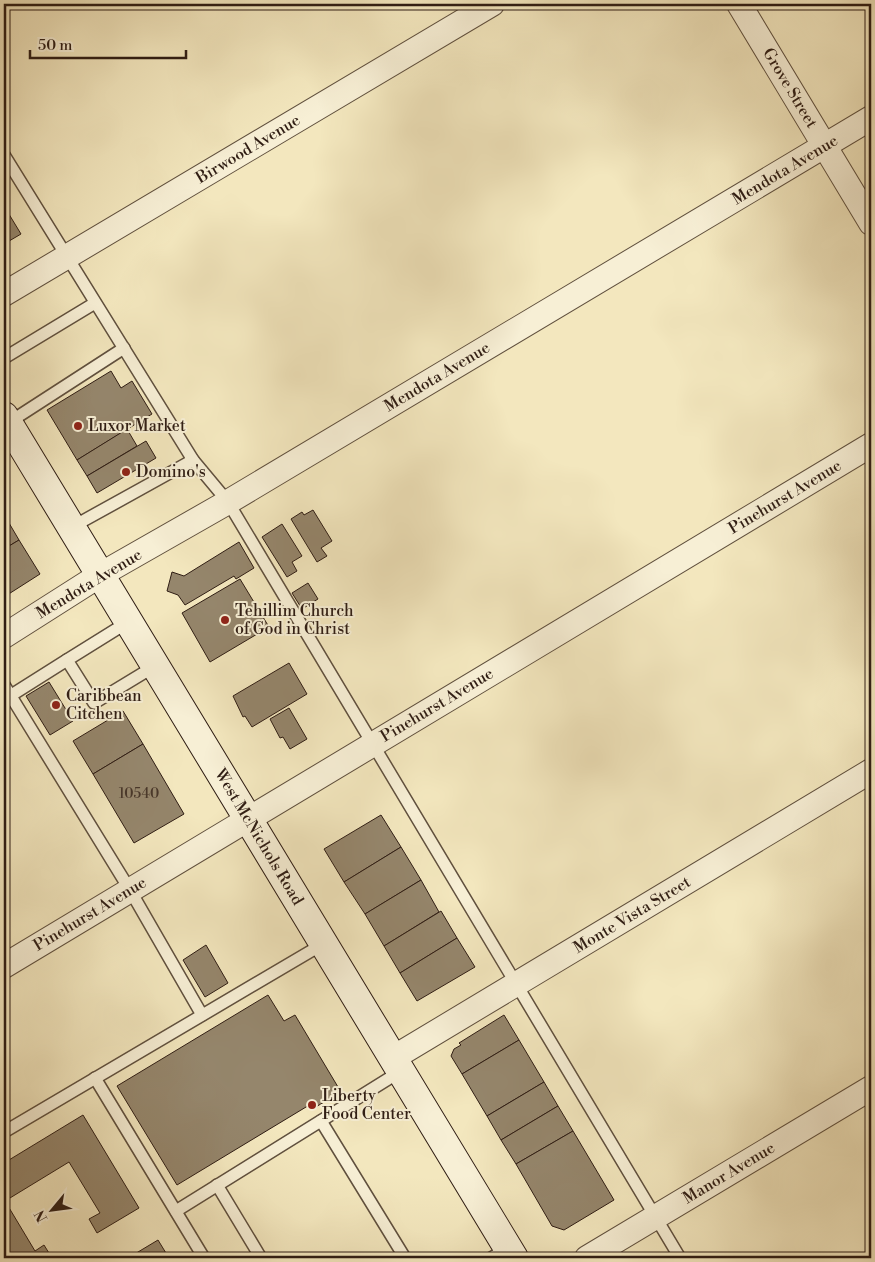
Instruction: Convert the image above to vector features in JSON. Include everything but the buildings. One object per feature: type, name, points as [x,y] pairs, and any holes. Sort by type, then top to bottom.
[{"type":"main road","name":"West McNichols Road","points":[[6,420],[397,1065],[504,1255]]},
{"type":"street","name":"Birwood Avenue","points":[[4,294],[492,4]]},
{"type":"street","name":"Grove Street","points":[[739,4],[871,224]]},
{"type":"street","name":"Mendota Avenue","points":[[4,636],[100,575],[228,502],[871,118]]},
{"type":"street","name":"Pinehurst Avenue","points":[[4,966],[871,445]]},
{"type":"street","name":"Monte Vista Street","points":[[397,1065],[515,985],[871,771]]},
{"type":"street","name":"Manor Avenue","points":[[587,1258],[871,1088]]},
{"type":"lane","points":[[4,155],[193,460],[228,502],[515,985],[680,1258]]},
{"type":"lane","points":[[4,358],[95,303]]},
{"type":"lane","points":[[6,420],[124,348]]},
{"type":"lane","points":[[71,528],[193,460]]},
{"type":"lane","points":[[10,696],[128,622]]},
{"type":"lane","points":[[67,660],[94,703],[155,666]]},
{"type":"lane","points":[[4,685],[130,890],[202,1015]]},
{"type":"lane","points":[[4,1132],[323,944]]},
{"type":"lane","points":[[176,1211],[321,1121],[397,1065]]},
{"type":"lane","points":[[95,1078],[204,1258]]},
{"type":"lane","points":[[321,1121],[405,1258]]},
{"type":"lane","points":[[217,1185],[261,1258]]},
{"type":"place","name":"Luxor Market","points":[[78,426]]},
{"type":"place","name":"Domino's","points":[[126,472]]},
{"type":"place","name":"Tehillim Church of God in Christ","points":[[225,620]]},
{"type":"place","name":"Caribbean Citchen","points":[[56,705]]},
{"type":"place","name":"Liberty Food Center","points":[[312,1105]]}]
